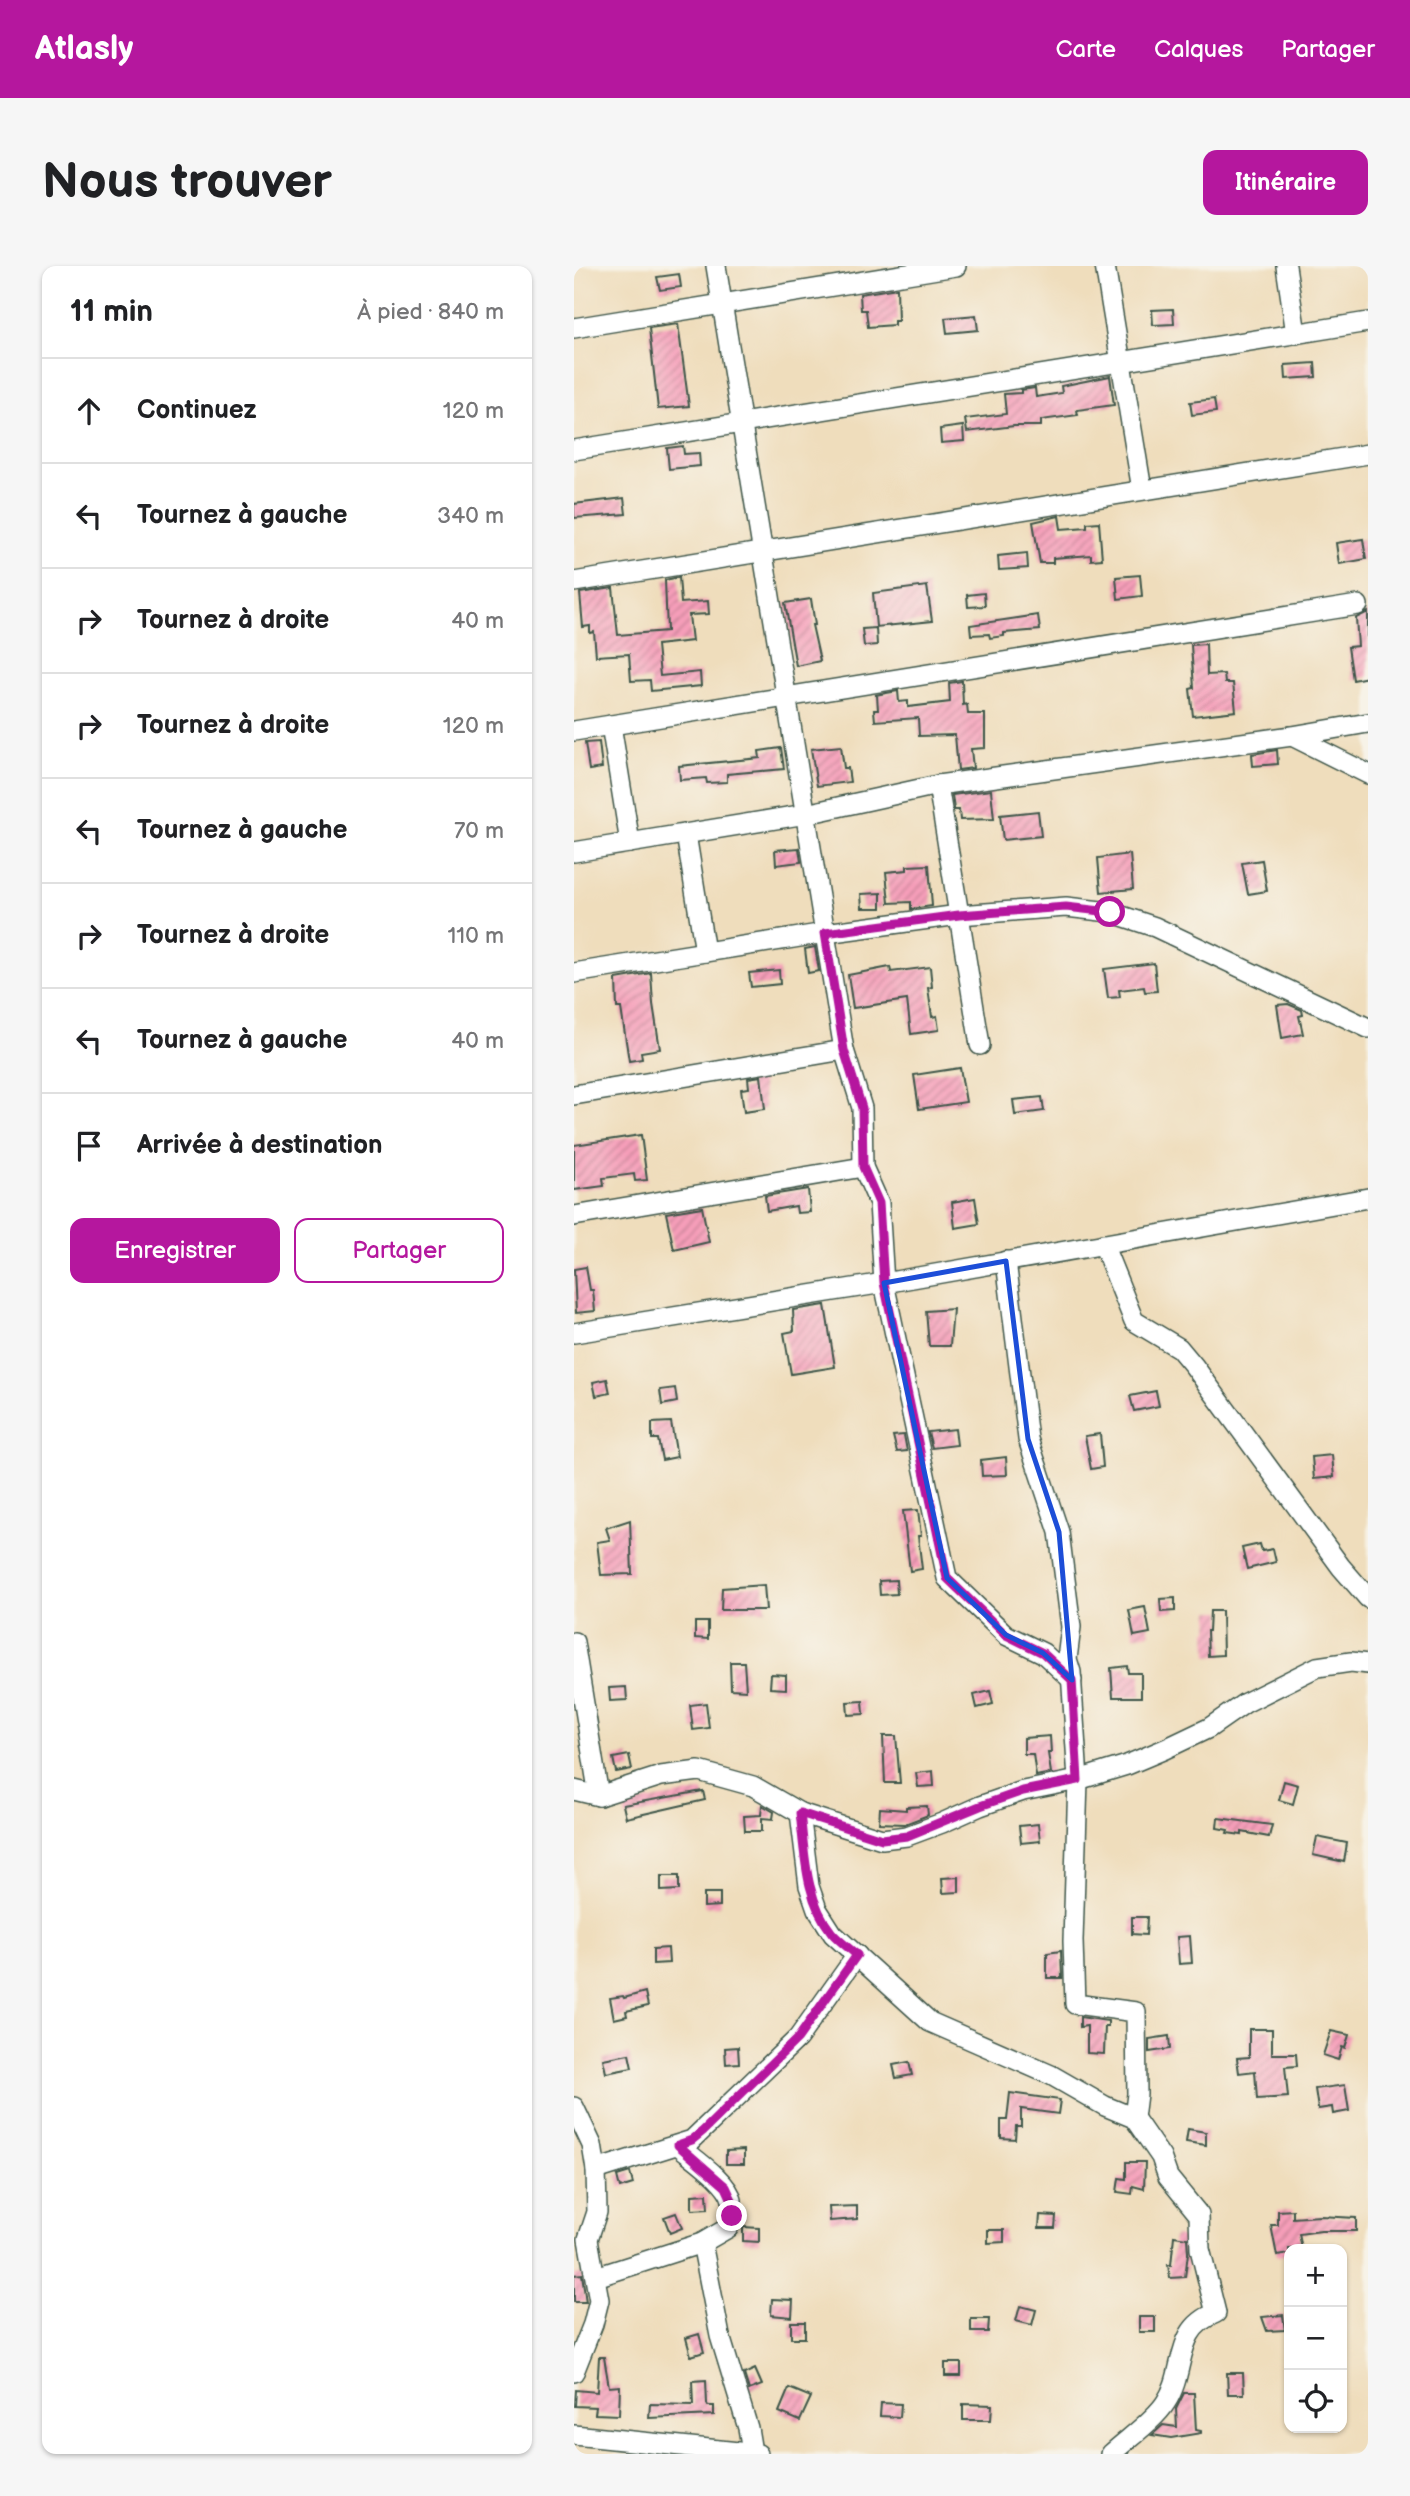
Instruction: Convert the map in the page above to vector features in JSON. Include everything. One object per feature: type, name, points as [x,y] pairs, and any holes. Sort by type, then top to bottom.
[{"type":"street","points":[[716,266],[844,1050],[862,1108],[863,1167],[879,1203],[884,1283],[947,1578],[1006,1635],[1043,1653],[1072,1680]]},
{"type":"street","points":[[574,328],[957,266]]},
{"type":"street","points":[[1105,266],[1142,490]]},
{"type":"street","points":[[1286,266],[1296,334]]},
{"type":"street","points":[[574,450],[1368,322]]},
{"type":"street","points":[[574,582],[1368,454]]},
{"type":"street","points":[[574,731],[1358,605]]},
{"type":"street","points":[[574,852],[806,814],[938,785],[1368,723]]},
{"type":"street","points":[[611,725],[630,843]]},
{"type":"street","points":[[1292,736],[1368,774]]},
{"type":"street","points":[[938,785],[980,1045]]},
{"type":"street","points":[[686,834],[705,952]]},
{"type":"street","points":[[574,973],[825,933],[959,915],[1066,907],[1110,912],[1155,927],[1368,1028]]},
{"type":"street","points":[[574,1095],[844,1050]]},
{"type":"street","points":[[574,1216],[863,1167]]},
{"type":"street","points":[[574,1333],[884,1283],[1368,1198]]},
{"type":"street","points":[[1103,1244],[1134,1321],[1179,1348],[1341,1567],[1368,1598]]},
{"type":"street","points":[[1006,1261],[1028,1439],[1059,1532],[1071,1627],[1067,1659],[1072,1680],[1078,1780],[1073,1941],[1075,2004],[1136,2012],[1138,2094],[1134,2118]]},
{"type":"street","points":[[574,1642],[599,1796]]},
{"type":"street","points":[[574,1790],[599,1796],[661,1776],[699,1771],[753,1786],[800,1813],[882,1839],[907,1836],[1023,1791],[1078,1780],[1127,1765],[1209,1728],[1245,1703],[1317,1667],[1351,1662],[1368,1664]]},
{"type":"street","points":[[800,1813],[809,1886],[817,1909],[833,1934],[930,2022],[1051,2075],[1105,2106],[1134,2118],[1161,2157],[1168,2177],[1199,2215],[1200,2249],[1216,2313],[1200,2319],[1187,2337],[1166,2404],[1111,2454]]},
{"type":"street","points":[[596,2170],[692,2140],[703,2131],[798,2038],[857,1955]]},
{"type":"street","points":[[574,2107],[592,2145],[596,2170],[597,2212],[582,2230],[588,2239],[599,2300],[583,2353],[574,2372]]},
{"type":"street","points":[[596,2277],[702,2243],[728,2228],[732,2216],[732,2200],[726,2187],[678,2145]]},
{"type":"street","points":[[574,2435],[755,2453],[720,2336],[702,2243]]},
{"type":"highlighted area","points":[[1006,1261],[1028,1439],[1059,1532],[1072,1680],[1043,1653],[1006,1635],[947,1578],[884,1283]]},
{"type":"building","points":[[679,274],[681,287],[660,290],[657,277]]},
{"type":"building","points":[[897,288],[898,321],[894,321],[894,325],[868,327],[866,310],[861,310],[860,294]]},
{"type":"building","points":[[1173,309],[1174,324],[1153,325],[1152,310]]},
{"type":"building","points":[[976,315],[978,330],[947,333],[945,318]]},
{"type":"building","points":[[678,324],[689,406],[658,409],[649,328]]},
{"type":"building","points":[[1315,363],[1316,377],[1286,379],[1285,365]]},
{"type":"building","points":[[1110,376],[1114,405],[1077,410],[1078,415],[1041,420],[1041,426],[1014,426],[967,432],[965,419],[1006,414],[1004,394],[1021,393],[1021,390],[1035,388],[1036,397],[1062,393],[1061,386]]},
{"type":"building","points":[[1214,399],[1216,412],[1192,415],[1190,402]]},
{"type":"building","points":[[963,426],[964,441],[941,443],[940,429]]},
{"type":"building","points":[[683,446],[684,454],[699,453],[700,466],[669,469],[667,448]]},
{"type":"building","points":[[624,498],[626,514],[574,518],[574,504]]},
{"type":"building","points":[[1059,516],[1061,529],[1087,527],[1087,523],[1099,522],[1102,559],[1091,560],[1091,555],[1053,558],[1053,563],[1040,563],[1033,522]]},
{"type":"building","points":[[1363,539],[1366,559],[1339,564],[1336,543]]},
{"type":"building","points":[[1027,553],[1028,568],[999,570],[998,556]]},
{"type":"building","points":[[1140,575],[1142,596],[1118,599],[1116,577]]},
{"type":"building","points":[[679,577],[681,603],[708,601],[709,614],[689,615],[692,641],[657,645],[660,676],[700,672],[701,686],[651,691],[650,680],[631,681],[629,654],[596,656],[594,632],[590,633],[590,626],[583,627],[580,593],[613,588],[618,635],[667,631],[665,580]]},
{"type":"building","points":[[927,586],[932,621],[876,627],[873,593]]},
{"type":"building","points":[[984,593],[985,606],[968,607],[967,595]]},
{"type":"building","points":[[811,599],[815,625],[812,625],[820,661],[796,666],[785,603]]},
{"type":"building","points":[[1368,612],[1368,677],[1353,680],[1348,647],[1358,646],[1356,618]]},
{"type":"building","points":[[1038,615],[1040,630],[1004,633],[1004,636],[990,638],[989,634],[971,635],[970,625]]},
{"type":"building","points":[[876,628],[877,645],[864,646],[862,629]]},
{"type":"building","points":[[1206,644],[1207,675],[1224,674],[1225,683],[1233,683],[1236,711],[1193,716],[1190,689],[1194,688],[1191,645]]},
{"type":"building","points":[[962,681],[963,705],[967,704],[968,714],[985,714],[985,748],[971,749],[973,768],[958,770],[955,735],[919,736],[918,718],[875,721],[874,710],[878,710],[875,695],[898,691],[899,702],[908,701],[908,707],[950,702],[949,683]]},
{"type":"building","points":[[599,742],[602,768],[589,770],[585,743]]},
{"type":"building","points":[[841,746],[844,768],[848,768],[850,782],[817,786],[811,749]]},
{"type":"building","points":[[781,748],[784,769],[727,774],[727,782],[707,783],[706,778],[680,780],[679,766],[760,758],[759,751]]},
{"type":"building","points":[[1277,750],[1278,764],[1253,766],[1252,754]]},
{"type":"building","points":[[991,790],[994,819],[960,820],[959,810],[954,810],[952,795]]},
{"type":"building","points":[[1038,811],[1041,836],[1003,840],[1000,815]]},
{"type":"building","points":[[799,848],[801,862],[776,865],[775,850]]},
{"type":"building","points":[[1130,854],[1133,889],[1101,892],[1098,858]]},
{"type":"building","points":[[1262,860],[1267,891],[1248,894],[1242,863]]},
{"type":"building","points":[[929,865],[932,906],[911,909],[911,902],[889,903],[886,872],[907,870],[907,866]]},
{"type":"building","points":[[881,893],[881,908],[862,908],[861,894]]},
{"type":"building","points":[[815,947],[819,971],[808,973],[805,949]]},
{"type":"building","points":[[1154,963],[1157,991],[1145,992],[1144,987],[1119,990],[1120,997],[1108,998],[1104,969]]},
{"type":"building","points":[[890,967],[891,972],[930,967],[932,987],[928,988],[932,1017],[937,1016],[939,1030],[911,1034],[907,1000],[853,1008],[848,975]]},
{"type":"building","points":[[779,970],[780,984],[751,987],[749,973]]},
{"type":"building","points":[[651,973],[660,1049],[641,1052],[642,1059],[629,1061],[621,1008],[617,1008],[616,979]]},
{"type":"building","points":[[1288,1004],[1302,1010],[1303,1015],[1299,1016],[1303,1034],[1282,1038],[1277,1005]]},
{"type":"building","points":[[960,1068],[966,1102],[919,1109],[914,1075]]},
{"type":"building","points":[[761,1076],[765,1109],[744,1112],[741,1089],[749,1088],[748,1078]]},
{"type":"building","points":[[1042,1097],[1044,1111],[1015,1115],[1013,1100]]},
{"type":"building","points":[[641,1135],[647,1180],[635,1181],[634,1174],[603,1178],[604,1186],[574,1190],[574,1145]]},
{"type":"building","points":[[808,1189],[810,1212],[797,1213],[796,1206],[767,1211],[765,1196]]},
{"type":"building","points":[[975,1198],[979,1224],[955,1228],[952,1202]]},
{"type":"building","points":[[702,1207],[709,1242],[674,1250],[666,1213]]},
{"type":"building","points":[[586,1267],[590,1290],[593,1290],[595,1311],[576,1313],[574,1269]]},
{"type":"building","points":[[825,1305],[835,1367],[791,1374],[784,1333],[794,1331],[793,1310]]},
{"type":"building","points":[[953,1309],[950,1346],[929,1346],[926,1311]]},
{"type":"building","points":[[607,1379],[610,1393],[596,1396],[593,1382]]},
{"type":"building","points":[[675,1388],[677,1402],[662,1405],[660,1390]]},
{"type":"building","points":[[1156,1391],[1159,1406],[1134,1411],[1130,1396]]},
{"type":"building","points":[[671,1422],[677,1457],[662,1460],[658,1439],[652,1439],[652,1423]]},
{"type":"building","points":[[955,1429],[957,1445],[932,1448],[928,1432]]},
{"type":"building","points":[[1100,1434],[1103,1467],[1091,1469],[1085,1436]]},
{"type":"building","points":[[904,1435],[907,1451],[897,1452],[893,1436]]},
{"type":"building","points":[[1332,1455],[1334,1477],[1314,1479],[1312,1457]]},
{"type":"building","points":[[1006,1457],[1007,1475],[982,1476],[981,1460]]},
{"type":"building","points":[[918,1510],[922,1569],[910,1571],[903,1511]]},
{"type":"building","points":[[630,1520],[632,1574],[601,1575],[597,1542],[610,1540],[606,1528]]},
{"type":"building","points":[[1260,1544],[1262,1551],[1273,1549],[1276,1562],[1247,1569],[1242,1548]]},
{"type":"building","points":[[896,1580],[897,1594],[880,1595],[879,1581]]},
{"type":"building","points":[[764,1585],[766,1610],[721,1610],[722,1588]]},
{"type":"building","points":[[1175,1598],[1175,1611],[1161,1612],[1160,1599]]},
{"type":"building","points":[[1145,1607],[1150,1633],[1134,1636],[1129,1610]]},
{"type":"building","points":[[1210,1611],[1222,1611],[1223,1655],[1208,1656],[1207,1631]]},
{"type":"building","points":[[695,1622],[708,1622],[708,1639],[695,1638]]},
{"type":"building","points":[[730,1662],[744,1662],[746,1690],[731,1689]]},
{"type":"building","points":[[1127,1666],[1128,1673],[1141,1673],[1141,1697],[1113,1697],[1111,1668]]},
{"type":"building","points":[[771,1674],[786,1675],[786,1689],[770,1688]]},
{"type":"building","points":[[626,1687],[627,1700],[610,1701],[609,1688]]},
{"type":"building","points":[[990,1691],[993,1704],[977,1708],[974,1695]]},
{"type":"building","points":[[863,1701],[864,1714],[848,1715],[847,1702]]},
{"type":"building","points":[[706,1703],[709,1728],[693,1730],[690,1705]]},
{"type":"building","points":[[883,1736],[896,1736],[900,1783],[885,1783]]},
{"type":"building","points":[[1050,1736],[1051,1753],[1048,1753],[1051,1773],[1036,1776],[1033,1754],[1024,1754],[1024,1738]]},
{"type":"building","points":[[629,1755],[632,1769],[616,1772],[613,1758]]},
{"type":"building","points":[[933,1771],[934,1786],[918,1787],[916,1773]]},
{"type":"building","points":[[1284,1781],[1298,1785],[1293,1804],[1279,1800]]},
{"type":"building","points":[[703,1791],[705,1800],[626,1818],[623,1805]]},
{"type":"building","points":[[762,1805],[774,1812],[773,1819],[762,1818],[762,1831],[745,1831],[744,1816],[761,1815]]},
{"type":"building","points":[[927,1806],[928,1815],[905,1824],[879,1823],[880,1808],[906,1810],[906,1807]]},
{"type":"building","points":[[1218,1818],[1272,1825],[1269,1837],[1242,1832],[1242,1835],[1227,1833],[1228,1830],[1217,1828]]},
{"type":"building","points":[[1038,1824],[1040,1841],[1021,1843],[1019,1826]]},
{"type":"building","points":[[1317,1837],[1347,1843],[1344,1862],[1313,1855]]},
{"type":"building","points":[[661,1876],[679,1876],[679,1890],[661,1891]]},
{"type":"building","points":[[959,1877],[959,1892],[943,1893],[942,1878]]},
{"type":"building","points":[[704,1893],[720,1893],[720,1906],[704,1907]]},
{"type":"building","points":[[1132,1917],[1147,1917],[1146,1935],[1132,1934]]},
{"type":"building","points":[[1190,1936],[1192,1963],[1179,1964],[1177,1937]]},
{"type":"building","points":[[668,1948],[669,1963],[653,1964],[653,1949]]},
{"type":"building","points":[[1061,1951],[1062,1978],[1047,1978],[1047,1953]]},
{"type":"building","points":[[645,1992],[648,2006],[626,2011],[627,2016],[614,2019],[610,1998],[624,1998]]},
{"type":"building","points":[[1080,2017],[1108,2021],[1108,2026],[1105,2026],[1104,2054],[1087,2053],[1087,2026],[1080,2027]]},
{"type":"building","points":[[1249,2029],[1272,2029],[1272,2054],[1296,2054],[1297,2066],[1285,2067],[1288,2097],[1257,2099],[1255,2071],[1239,2073],[1237,2058],[1249,2057]]},
{"type":"building","points":[[1331,2031],[1349,2035],[1338,2060],[1323,2055]]},
{"type":"building","points":[[1169,2036],[1170,2049],[1149,2052],[1149,2039]]},
{"type":"building","points":[[738,2047],[739,2063],[726,2064],[725,2048]]},
{"type":"building","points":[[629,2054],[632,2068],[606,2073],[603,2059]]},
{"type":"building","points":[[909,2062],[912,2075],[896,2078],[893,2065]]},
{"type":"building","points":[[1345,2085],[1349,2111],[1333,2114],[1332,2107],[1318,2109],[1315,2089]]},
{"type":"building","points":[[1010,2093],[1060,2100],[1058,2114],[1021,2109],[1021,2126],[1016,2126],[1015,2139],[1001,2138],[1001,2120],[1007,2120]]},
{"type":"building","points":[[1188,2129],[1206,2132],[1206,2145],[1186,2142]]},
{"type":"building","points":[[744,2150],[744,2164],[726,2164],[726,2151]]},
{"type":"building","points":[[1126,2162],[1145,2162],[1144,2189],[1133,2186],[1132,2194],[1117,2192],[1119,2178],[1126,2179]]},
{"type":"building","points":[[630,2172],[633,2184],[620,2188],[617,2176]]},
{"type":"building","points":[[707,2194],[708,2209],[692,2210],[692,2195]]},
{"type":"building","points":[[857,2206],[857,2219],[830,2221],[829,2207]]},
{"type":"building","points":[[1293,2210],[1293,2218],[1356,2218],[1356,2231],[1299,2234],[1301,2244],[1284,2244],[1284,2255],[1277,2256],[1271,2225],[1278,2225],[1278,2211]]},
{"type":"building","points":[[676,2213],[682,2228],[670,2233],[664,2217]]},
{"type":"building","points":[[1040,2215],[1056,2216],[1055,2228],[1039,2228]]},
{"type":"building","points":[[743,2227],[759,2228],[759,2242],[743,2241]]},
{"type":"building","points":[[988,2230],[1004,2230],[1004,2242],[988,2243]]},
{"type":"building","points":[[1174,2236],[1187,2238],[1185,2277],[1170,2278],[1168,2265],[1171,2265]]},
{"type":"building","points":[[582,2274],[586,2302],[574,2302],[574,2275]]},
{"type":"building","points":[[772,2299],[793,2300],[792,2317],[771,2315]]},
{"type":"building","points":[[1020,2306],[1036,2310],[1032,2325],[1016,2321]]},
{"type":"building","points":[[1283,2315],[1284,2330],[1267,2331],[1262,2317]]},
{"type":"building","points":[[1139,2317],[1155,2317],[1155,2332],[1139,2332]]},
{"type":"building","points":[[971,2319],[989,2319],[988,2332],[971,2332]]},
{"type":"building","points":[[791,2322],[805,2322],[805,2338],[791,2338]]},
{"type":"building","points":[[699,2334],[704,2352],[691,2356],[686,2338]]},
{"type":"building","points":[[599,2357],[604,2357],[609,2387],[620,2386],[619,2415],[595,2414],[596,2407],[575,2406],[576,2390],[597,2392]]},
{"type":"building","points":[[945,2363],[961,2363],[961,2376],[945,2376]]},
{"type":"building","points":[[755,2369],[762,2385],[749,2390],[744,2374]]},
{"type":"building","points":[[1227,2373],[1243,2373],[1244,2394],[1228,2394]]},
{"type":"building","points":[[706,2380],[707,2404],[714,2406],[714,2415],[649,2418],[650,2404],[693,2405],[692,2381]]},
{"type":"building","points":[[789,2388],[811,2397],[800,2421],[779,2412]]},
{"type":"building","points":[[1184,2393],[1194,2393],[1196,2430],[1201,2433],[1171,2438],[1152,2435],[1163,2425],[1177,2427],[1176,2409]]},
{"type":"building","points":[[881,2403],[901,2404],[900,2417],[880,2416]]},
{"type":"building","points":[[963,2404],[992,2405],[991,2420],[963,2420]]},
{"type":"route","points":[[732,2216],[732,2200],[726,2187],[678,2145],[692,2140],[703,2131],[798,2038],[857,1955],[833,1934],[817,1909],[809,1886],[800,1813],[882,1839],[907,1836],[1023,1791],[1078,1780],[1072,1680],[1043,1653],[1006,1635],[947,1578],[884,1283],[879,1203],[863,1167],[862,1108],[844,1050],[825,933],[959,915],[1066,907],[1110,912]]}]
